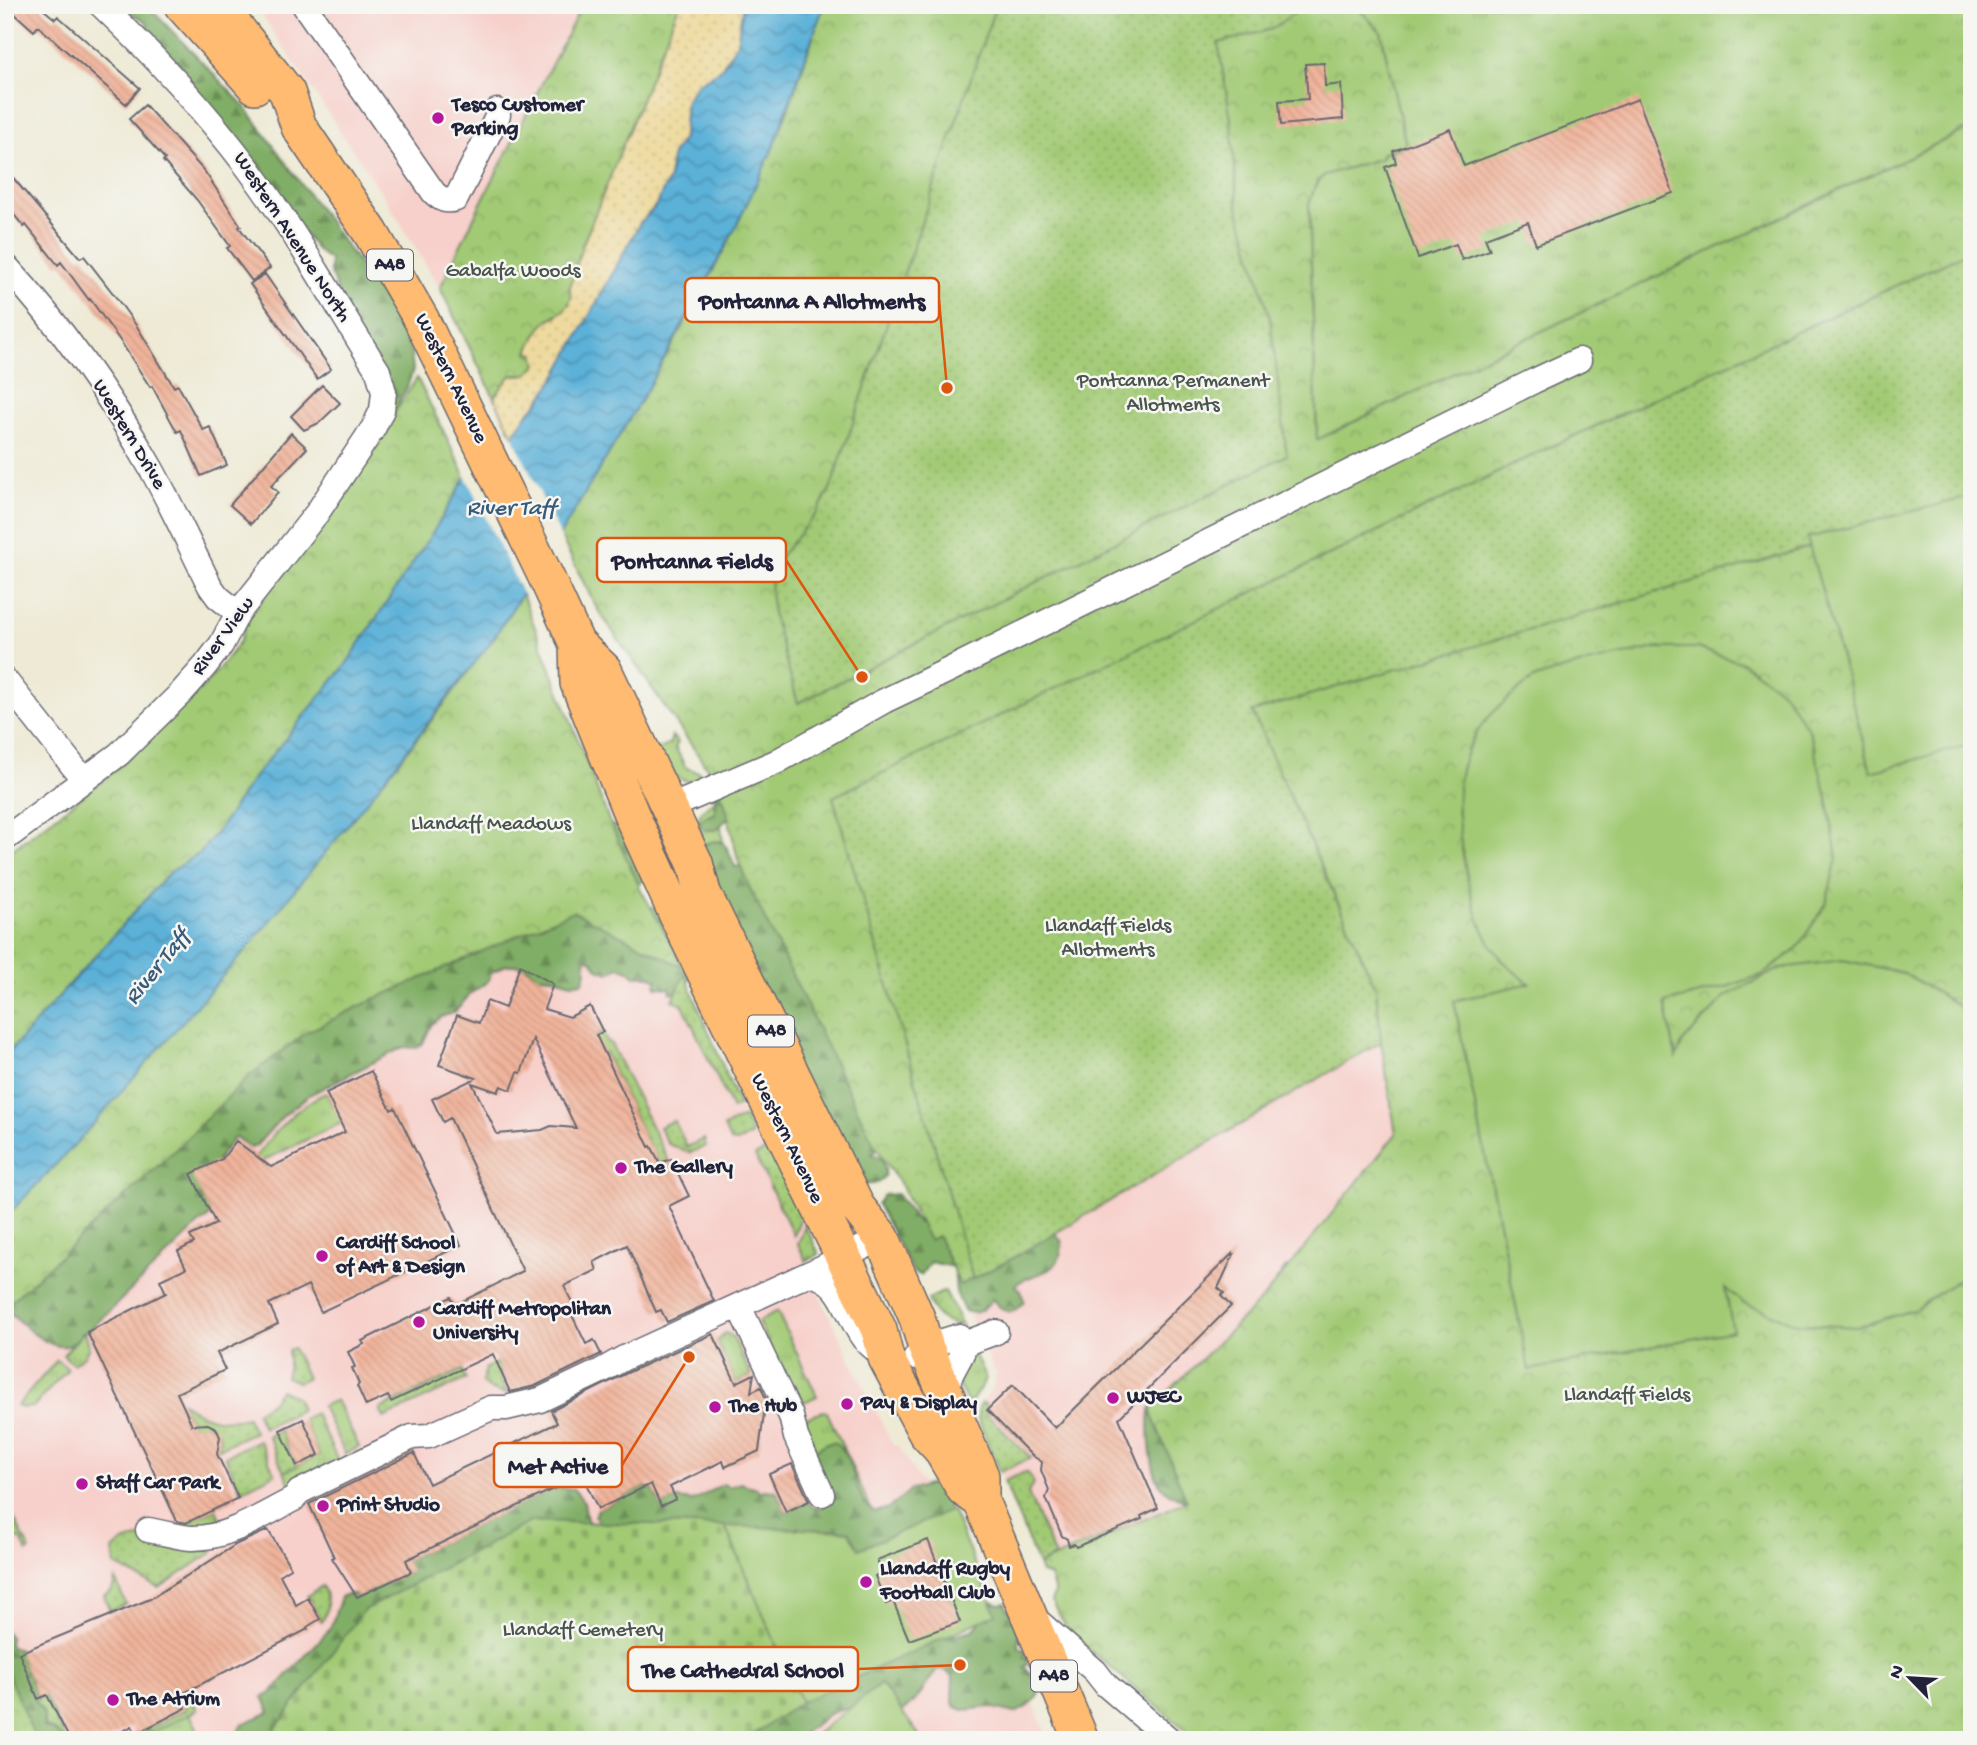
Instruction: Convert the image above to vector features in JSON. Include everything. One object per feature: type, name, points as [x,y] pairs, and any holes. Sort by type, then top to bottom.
[{"type":"highway","name":"Western Avenue","points":[[182,5],[270,103],[299,127]]},
{"type":"highway","name":"Western Avenue","points":[[218,5],[287,92],[299,127],[396,274],[467,411],[577,644],[604,670],[695,863],[703,893],[857,1207],[882,1238],[981,1476],[981,1501],[1081,1740]]},
{"type":"highway","name":"Western Avenue","points":[[577,644],[578,683],[632,816],[680,922],[879,1330],[886,1358],[926,1433],[940,1448],[964,1489],[981,1501]]},
{"type":"street","name":"Western Avenue North","points":[[101,5],[143,45],[223,137],[284,220],[377,371],[384,392],[382,411],[374,427]]},
{"type":"street","points":[[304,5],[434,193],[442,200],[456,199],[498,115],[497,111]]},
{"type":"street","name":"Western Drive","points":[[5,265],[54,322],[99,384],[153,472],[210,586],[218,597],[238,613]]},
{"type":"street","points":[[668,808],[776,762],[915,685],[1579,360]]},
{"type":"street","name":"River View","points":[[5,839],[119,754],[181,693],[221,645],[238,613],[317,513],[374,427]]},
{"type":"street","points":[[5,680],[84,780]]},
{"type":"street","points":[[148,1530],[191,1538],[229,1531],[294,1499],[299,1492],[412,1437],[429,1436],[491,1408],[510,1408],[549,1397],[624,1357],[882,1238]]},
{"type":"street","points":[[808,1274],[821,1278],[835,1289],[864,1339],[886,1358]]},
{"type":"street","points":[[740,1305],[792,1416],[796,1437],[822,1494]]},
{"type":"street","points":[[966,1343],[996,1332]]},
{"type":"street","points":[[940,1448],[941,1420],[915,1360],[920,1351],[959,1336],[966,1343]]},
{"type":"street","points":[[946,1394],[950,1373],[964,1352],[966,1343]]},
{"type":"street","points":[[1027,1612],[1170,1740]]},
{"type":"shaded area","name":"Tesco Customer Parking","points":[[255,5],[582,5],[440,288],[381,192]]},
{"type":"shaded area","name":"Cardiff Metropolitan University","points":[[521,934],[685,974],[752,1135],[770,1148],[819,1254],[806,1261],[821,1299],[891,1442],[894,1446],[897,1445],[921,1482],[952,1510],[858,1549],[267,1740],[36,1740],[5,1668],[5,1307],[174,1151]]},
{"type":"shaded area","points":[[1381,1042],[1396,1134],[1267,1294],[1150,1410],[1187,1501],[1038,1565],[978,1419],[978,1408],[992,1389],[996,1373],[957,1286],[1004,1263]]},
{"type":"shaded area","points":[[999,1622],[1049,1740],[760,1740]]},
{"type":"green space","points":[[125,5],[147,5],[246,108],[402,327],[411,352],[413,370],[399,401],[396,416],[367,427],[376,391],[330,272],[330,260],[319,252],[149,46],[147,22],[131,13]]},
{"type":"green space","name":"Gabalfa Woods","points":[[582,5],[679,5],[581,249],[569,290],[572,296],[570,302],[546,322],[534,338],[528,352],[534,354],[537,364],[534,368],[526,374],[511,375],[494,397],[440,288]]},
{"type":"green space","name":"Pontcanna Permanent Allotments","points":[[824,5],[1355,5],[1381,32],[1406,146],[1382,153],[1382,158],[1324,175],[1315,186],[1309,205],[1317,440],[1972,127],[1972,250],[1540,452],[834,797],[973,1278],[960,1285],[938,1236],[929,1240],[901,1186],[874,1144],[747,882],[738,860],[725,803],[712,775],[596,607],[560,535],[672,346],[725,249],[779,133]]},
{"type":"green space","name":"Pontcanna Permanent Allotments","points":[[996,5],[1305,5],[1272,29],[1218,43],[1231,120],[1238,207],[1270,318],[1287,455],[798,703],[774,619],[770,593],[773,567],[817,513],[831,487]]},
{"type":"green space","points":[[1355,5],[1972,5],[1972,127],[1317,440],[1309,205],[1315,186],[1324,175],[1382,158],[1382,154],[1406,146],[1381,32]]},
{"type":"green space","name":"Llandaff Fields Allotments","points":[[1972,250],[1972,499],[1252,712],[1376,988],[1381,1042],[973,1279],[833,797],[1540,452]]},
{"type":"green space","points":[[417,378],[466,477],[435,529],[345,666],[254,777],[200,853],[169,873],[5,1057],[5,855],[110,775],[217,671],[240,641],[248,618],[360,467]]},
{"type":"green space","name":"Llandaff Fields","points":[[1972,496],[1972,1740],[1198,1740],[1075,1638],[1051,1601],[1055,1593],[1050,1576],[1041,1573],[1038,1565],[1187,1501],[1150,1410],[1267,1294],[1396,1134],[1381,1042],[1376,988],[1252,712],[1807,538]]},
{"type":"green space","points":[[1972,496],[1972,744],[1871,772],[1807,538]]},
{"type":"green space","name":"Llandaff Meadows","points":[[522,594],[610,823],[681,966],[573,911],[307,1032],[249,1076],[174,1151],[5,1307],[5,1218],[132,1079],[296,888],[433,719]]},
{"type":"green space","points":[[1656,648],[1697,648],[1743,663],[1782,691],[1809,730],[1828,801],[1837,858],[1826,904],[1797,948],[1762,975],[1665,1003],[1676,1057],[1683,1042],[1726,996],[1781,968],[1843,960],[1904,973],[1957,1005],[1972,1024],[1972,1264],[1962,1277],[1914,1310],[1857,1327],[1798,1324],[1743,1303],[1725,1288],[1733,1331],[1529,1370],[1454,1001],[1529,983],[1502,960],[1479,920],[1461,847],[1458,823],[1460,778],[1474,737],[1488,718],[1529,682],[1565,669]]},
{"type":"green space","points":[[672,736],[678,743],[675,747],[686,768],[699,772],[703,780],[694,782],[679,778],[656,756],[652,749],[662,748],[670,743]]},
{"type":"green space","points":[[714,785],[1062,1242],[1061,1254],[1052,1268],[1015,1285],[1021,1290],[1024,1301],[1012,1312],[1004,1310],[992,1299],[980,1311],[964,1311],[956,1292],[954,1267],[930,1262],[921,1275],[913,1272],[877,1204],[884,1195],[897,1194],[918,1223],[922,1221],[880,1147],[872,1154],[880,1157],[885,1173],[881,1181],[871,1184],[864,1184],[857,1172],[859,1165],[842,1152],[764,1006],[703,845],[721,842],[728,849],[735,867],[740,866],[742,827],[727,819],[716,830],[701,827],[700,821],[715,814]]},
{"type":"green space","points":[[715,801],[715,815],[721,826],[723,843],[720,841],[703,845],[698,820],[703,810]]},
{"type":"green space","points":[[606,824],[622,830],[637,851],[647,876],[635,885],[646,907],[658,907],[693,972],[685,988],[671,993],[670,988],[656,987],[657,980],[651,976],[635,976],[627,969],[619,967],[609,973],[598,969],[593,961],[587,958],[583,982],[571,983],[554,977],[539,976],[520,965],[506,965],[492,972],[488,981],[470,994],[455,1012],[441,1017],[431,1025],[423,1043],[416,1048],[403,1047],[309,1095],[283,1116],[256,1146],[251,1148],[235,1137],[215,1163],[211,1213],[207,1219],[72,1344],[50,1344],[25,1327],[5,1308],[5,1154],[144,1133]]},
{"type":"green space","points":[[685,974],[739,1105],[732,1109],[683,1005],[673,1000]]},
{"type":"green space","points":[[603,1032],[668,1160],[660,1164],[651,1146],[649,1147],[605,1053],[586,1041]]},
{"type":"green space","points":[[326,1093],[333,1108],[338,1106],[345,1121],[246,1169],[292,1116]]},
{"type":"green space","points":[[744,1117],[752,1135],[737,1142],[730,1141],[724,1127]]},
{"type":"green space","points":[[674,1120],[687,1147],[704,1139],[706,1146],[690,1153],[668,1144],[659,1127]]},
{"type":"green space","points":[[770,1148],[801,1216],[794,1236],[755,1156]]},
{"type":"green space","points":[[805,1225],[819,1254],[806,1261],[798,1244]]},
{"type":"green space","points":[[1286,1267],[1295,1271],[1187,1501],[1171,1494],[1160,1485],[1153,1465],[1150,1410],[1267,1294]]},
{"type":"green space","points":[[945,1291],[962,1325],[945,1321],[930,1304],[928,1299]]},
{"type":"green space","points":[[777,1311],[817,1396],[798,1405],[758,1322]]},
{"type":"green space","points":[[84,1332],[89,1348],[84,1356],[73,1364],[63,1355]]},
{"type":"green space","points":[[726,1333],[733,1337],[751,1375],[736,1383],[717,1341]]},
{"type":"green space","points":[[293,1348],[307,1378],[298,1382],[286,1377],[288,1350]]},
{"type":"green space","points":[[975,1355],[985,1377],[969,1405],[956,1381],[969,1358]]},
{"type":"green space","points":[[57,1360],[68,1369],[33,1407],[17,1406]]},
{"type":"green space","points":[[496,1363],[501,1370],[499,1376],[507,1394],[492,1390],[482,1383],[486,1368]]},
{"type":"green space","points":[[462,1370],[466,1379],[384,1418],[380,1409]]},
{"type":"green space","points":[[280,1390],[296,1397],[301,1410],[263,1428],[256,1412],[271,1402]]},
{"type":"green space","points":[[336,1400],[359,1447],[345,1454],[322,1406]]},
{"type":"green space","points":[[181,1401],[212,1418],[229,1420],[247,1417],[254,1432],[215,1450],[220,1442],[218,1432],[208,1424],[193,1427]]},
{"type":"green space","points":[[981,1403],[986,1405],[985,1413],[1031,1458],[1000,1472],[978,1419]]},
{"type":"green space","points":[[822,1411],[827,1412],[870,1507],[840,1520],[801,1426],[804,1419]]},
{"type":"green space","points":[[315,1413],[339,1463],[291,1486],[284,1472],[319,1455],[303,1419]]},
{"type":"green space","points":[[280,1430],[297,1466],[284,1472],[268,1436]]},
{"type":"green space","points":[[259,1440],[275,1474],[241,1491],[225,1456]]},
{"type":"green space","points":[[834,1442],[848,1458],[862,1499],[875,1512],[889,1508],[911,1490],[931,1484],[946,1498],[949,1518],[928,1540],[753,1571],[734,1560],[600,1524],[594,1516],[598,1509],[644,1487],[653,1489],[661,1506],[676,1499],[693,1501],[723,1484],[730,1487],[740,1483],[757,1488],[759,1492],[776,1491],[786,1512],[807,1502],[814,1507],[823,1507],[829,1500],[812,1452]]},
{"type":"green space","points":[[1025,1472],[1033,1483],[1028,1493],[1055,1557],[1038,1565],[1004,1481]]},
{"type":"green space","points":[[562,1488],[576,1492],[584,1502],[587,1520],[591,1524],[286,1740],[231,1740],[242,1724],[270,1712],[263,1697],[270,1694],[330,1629],[341,1597],[355,1594],[357,1597],[410,1572],[406,1560],[548,1491]]},
{"type":"green space","points":[[5,1501],[30,1550],[27,1552],[20,1538],[5,1545]]},
{"type":"green space","points":[[216,1509],[222,1523],[183,1528],[184,1523]]},
{"type":"green space","name":"Llandaff Rugby Football Club","points":[[952,1510],[996,1614],[801,1702],[725,1526],[849,1531],[859,1549]]},
{"type":"green space","name":"Llandaff Cemetery","points":[[532,1521],[725,1526],[801,1702],[745,1740],[267,1740],[364,1610]]},
{"type":"green space","points":[[142,1538],[209,1545],[213,1552],[159,1588],[115,1565],[113,1550],[119,1544]]},
{"type":"green space","points":[[115,1579],[126,1604],[110,1611],[104,1596],[112,1591]]},
{"type":"green space","points":[[322,1586],[327,1604],[322,1622],[307,1596]]},
{"type":"green space","points":[[985,1598],[998,1604],[1006,1603],[1007,1609],[1015,1616],[1019,1647],[1024,1649],[1024,1658],[1028,1660],[1028,1665],[1024,1667],[1033,1675],[1039,1688],[1039,1693],[1032,1703],[1015,1713],[990,1707],[963,1710],[954,1706],[953,1677],[944,1670],[937,1669],[913,1702],[893,1718],[844,1708],[829,1714],[795,1740],[570,1740],[762,1620],[779,1642],[850,1668],[857,1677],[865,1674],[870,1664],[943,1633],[956,1635],[973,1630],[979,1624],[977,1613]]},
{"type":"green space","points":[[5,1631],[10,1637],[9,1645],[18,1649],[38,1699],[35,1701],[43,1712],[45,1727],[55,1731],[64,1740],[5,1740]]},
{"type":"green space","points":[[5,1668],[36,1740],[5,1740]]},
{"type":"green space","points":[[881,1684],[923,1740],[808,1740]]},
{"type":"green space","points":[[190,1695],[197,1710],[149,1734],[147,1729],[186,1709],[182,1699]]},
{"type":"green space","points":[[45,1696],[66,1740],[45,1727],[43,1712],[34,1700]]},
{"type":"green space","points":[[190,1714],[197,1728],[193,1740],[139,1740],[136,1734],[147,1729],[150,1734]]},
{"type":"sand","points":[[679,5],[743,5],[737,43],[720,70],[697,84],[686,100],[683,138],[672,155],[669,179],[655,207],[640,223],[557,375],[513,436],[494,397],[511,375],[520,376],[537,332],[558,315],[569,290],[581,249]]},
{"type":"water","name":"River Taff","points":[[743,5],[824,5],[773,148],[732,235],[648,388],[560,535],[491,642],[369,799],[251,944],[80,1139],[5,1218],[5,1057],[169,873],[200,853],[254,777],[345,666],[466,477],[513,436],[528,413],[540,401],[640,223],[655,207],[669,179],[672,155],[683,138],[686,100],[697,84],[720,70],[737,44]]},
{"type":"pier","points":[[511,432],[562,539],[524,597],[464,473],[492,445]]},
{"type":"building","points":[[5,5],[38,5],[55,19],[58,16],[140,88],[126,104],[38,26],[34,31]]},
{"type":"building","points":[[1324,63],[1325,86],[1341,84],[1343,119],[1281,125],[1279,101],[1308,99],[1305,64]]},
{"type":"building","points":[[1638,99],[1673,193],[1536,245],[1528,222],[1485,238],[1490,250],[1462,260],[1456,244],[1418,258],[1385,167],[1396,163],[1393,151],[1450,129],[1464,166]]},
{"type":"building","points":[[145,105],[205,172],[241,226],[239,227],[270,268],[252,281],[227,248],[230,246],[197,200],[129,119]]},
{"type":"building","points":[[5,168],[80,258],[84,256],[115,296],[174,387],[178,385],[203,430],[210,427],[227,465],[201,476],[181,430],[177,432],[152,386],[150,387],[121,342],[61,262],[58,265],[5,204]]},
{"type":"building","points":[[265,274],[331,369],[317,379],[250,284]]},
{"type":"building","points":[[322,385],[340,403],[319,423],[304,430],[291,416]]},
{"type":"building","points":[[291,433],[307,448],[271,486],[278,492],[251,524],[230,505]]},
{"type":"building","points":[[520,965],[553,984],[544,1009],[570,1017],[590,1006],[603,1032],[596,1035],[649,1147],[651,1146],[660,1163],[671,1159],[689,1196],[669,1206],[714,1301],[667,1322],[661,1310],[656,1312],[627,1245],[594,1262],[597,1270],[564,1286],[574,1306],[569,1309],[586,1344],[594,1340],[601,1354],[535,1386],[510,1392],[493,1354],[391,1402],[388,1396],[366,1406],[357,1386],[359,1384],[352,1368],[355,1367],[348,1352],[364,1344],[362,1341],[451,1297],[455,1305],[523,1271],[450,1118],[443,1122],[432,1099],[476,1078],[439,1065],[457,1015],[479,1023],[487,1001],[505,1008]],"holes":[[[533,1039],[576,1128],[551,1126],[542,1130],[497,1134],[472,1083],[498,1092],[501,1086],[511,1090],[518,1072],[521,1073]]]},
{"type":"building","points":[[371,1071],[391,1110],[395,1108],[461,1245],[321,1312],[308,1285],[269,1304],[278,1324],[217,1353],[225,1370],[177,1393],[192,1425],[208,1424],[216,1428],[220,1437],[217,1454],[238,1498],[186,1523],[177,1521],[87,1332],[166,1293],[160,1280],[186,1268],[178,1251],[194,1243],[190,1236],[216,1224],[191,1174],[222,1159],[236,1141],[271,1167],[345,1132],[326,1093]]},
{"type":"building","name":"WJEC","points":[[1233,1253],[1218,1288],[1224,1293],[1221,1296],[1231,1306],[1119,1418],[1158,1508],[1141,1516],[1142,1519],[1076,1547],[1074,1544],[1069,1546],[1046,1498],[1049,1490],[1041,1470],[1042,1462],[1031,1455],[987,1410],[1013,1385],[1055,1428]]},
{"type":"building","points":[[713,1334],[736,1383],[754,1374],[751,1392],[761,1387],[766,1399],[759,1451],[725,1467],[723,1461],[670,1487],[676,1499],[661,1506],[651,1484],[598,1509],[582,1475],[406,1560],[411,1572],[357,1597],[332,1558],[334,1557],[309,1504],[414,1453],[429,1484],[557,1423],[551,1411]]},
{"type":"building","points":[[303,1419],[319,1455],[297,1466],[280,1430]]},
{"type":"building","points":[[792,1464],[809,1501],[786,1512],[769,1474]]},
{"type":"building","points":[[268,1530],[291,1568],[280,1575],[296,1605],[308,1598],[320,1619],[307,1627],[308,1629],[180,1695],[186,1708],[136,1734],[132,1726],[106,1740],[70,1740],[47,1695],[38,1699],[19,1653],[150,1599],[237,1544]]},
{"type":"building","points":[[928,1540],[960,1622],[909,1640],[893,1601],[886,1604],[875,1576],[882,1573],[877,1560]]},
{"type":"place","name":"Tesco Customer Parking","points":[[438,118]]},
{"type":"place","name":"Pontcanna A Allotments","points":[[947,388]]},
{"type":"place","name":"Pontcanna Fields","points":[[862,677]]},
{"type":"place","name":"The Gallery","points":[[621,1168]]},
{"type":"place","name":"Cardiff School of Art & Design","points":[[322,1256]]},
{"type":"place","name":"Cardiff Metropolitan University","points":[[419,1322]]},
{"type":"place","name":"Met Active","points":[[689,1357]]},
{"type":"place","name":"WJEC","points":[[1113,1398]]},
{"type":"place","name":"Pay & Display","points":[[847,1404]]},
{"type":"place","name":"The Hub","points":[[715,1407]]},
{"type":"place","name":"Staff Car Park","points":[[82,1484]]},
{"type":"place","name":"Print Studio","points":[[323,1506]]},
{"type":"place","name":"Llandaff Rugby Football Club","points":[[866,1582]]},
{"type":"place","name":"The Cathedral School","points":[[960,1665]]},
{"type":"place","name":"The Atrium","points":[[113,1700]]}]
